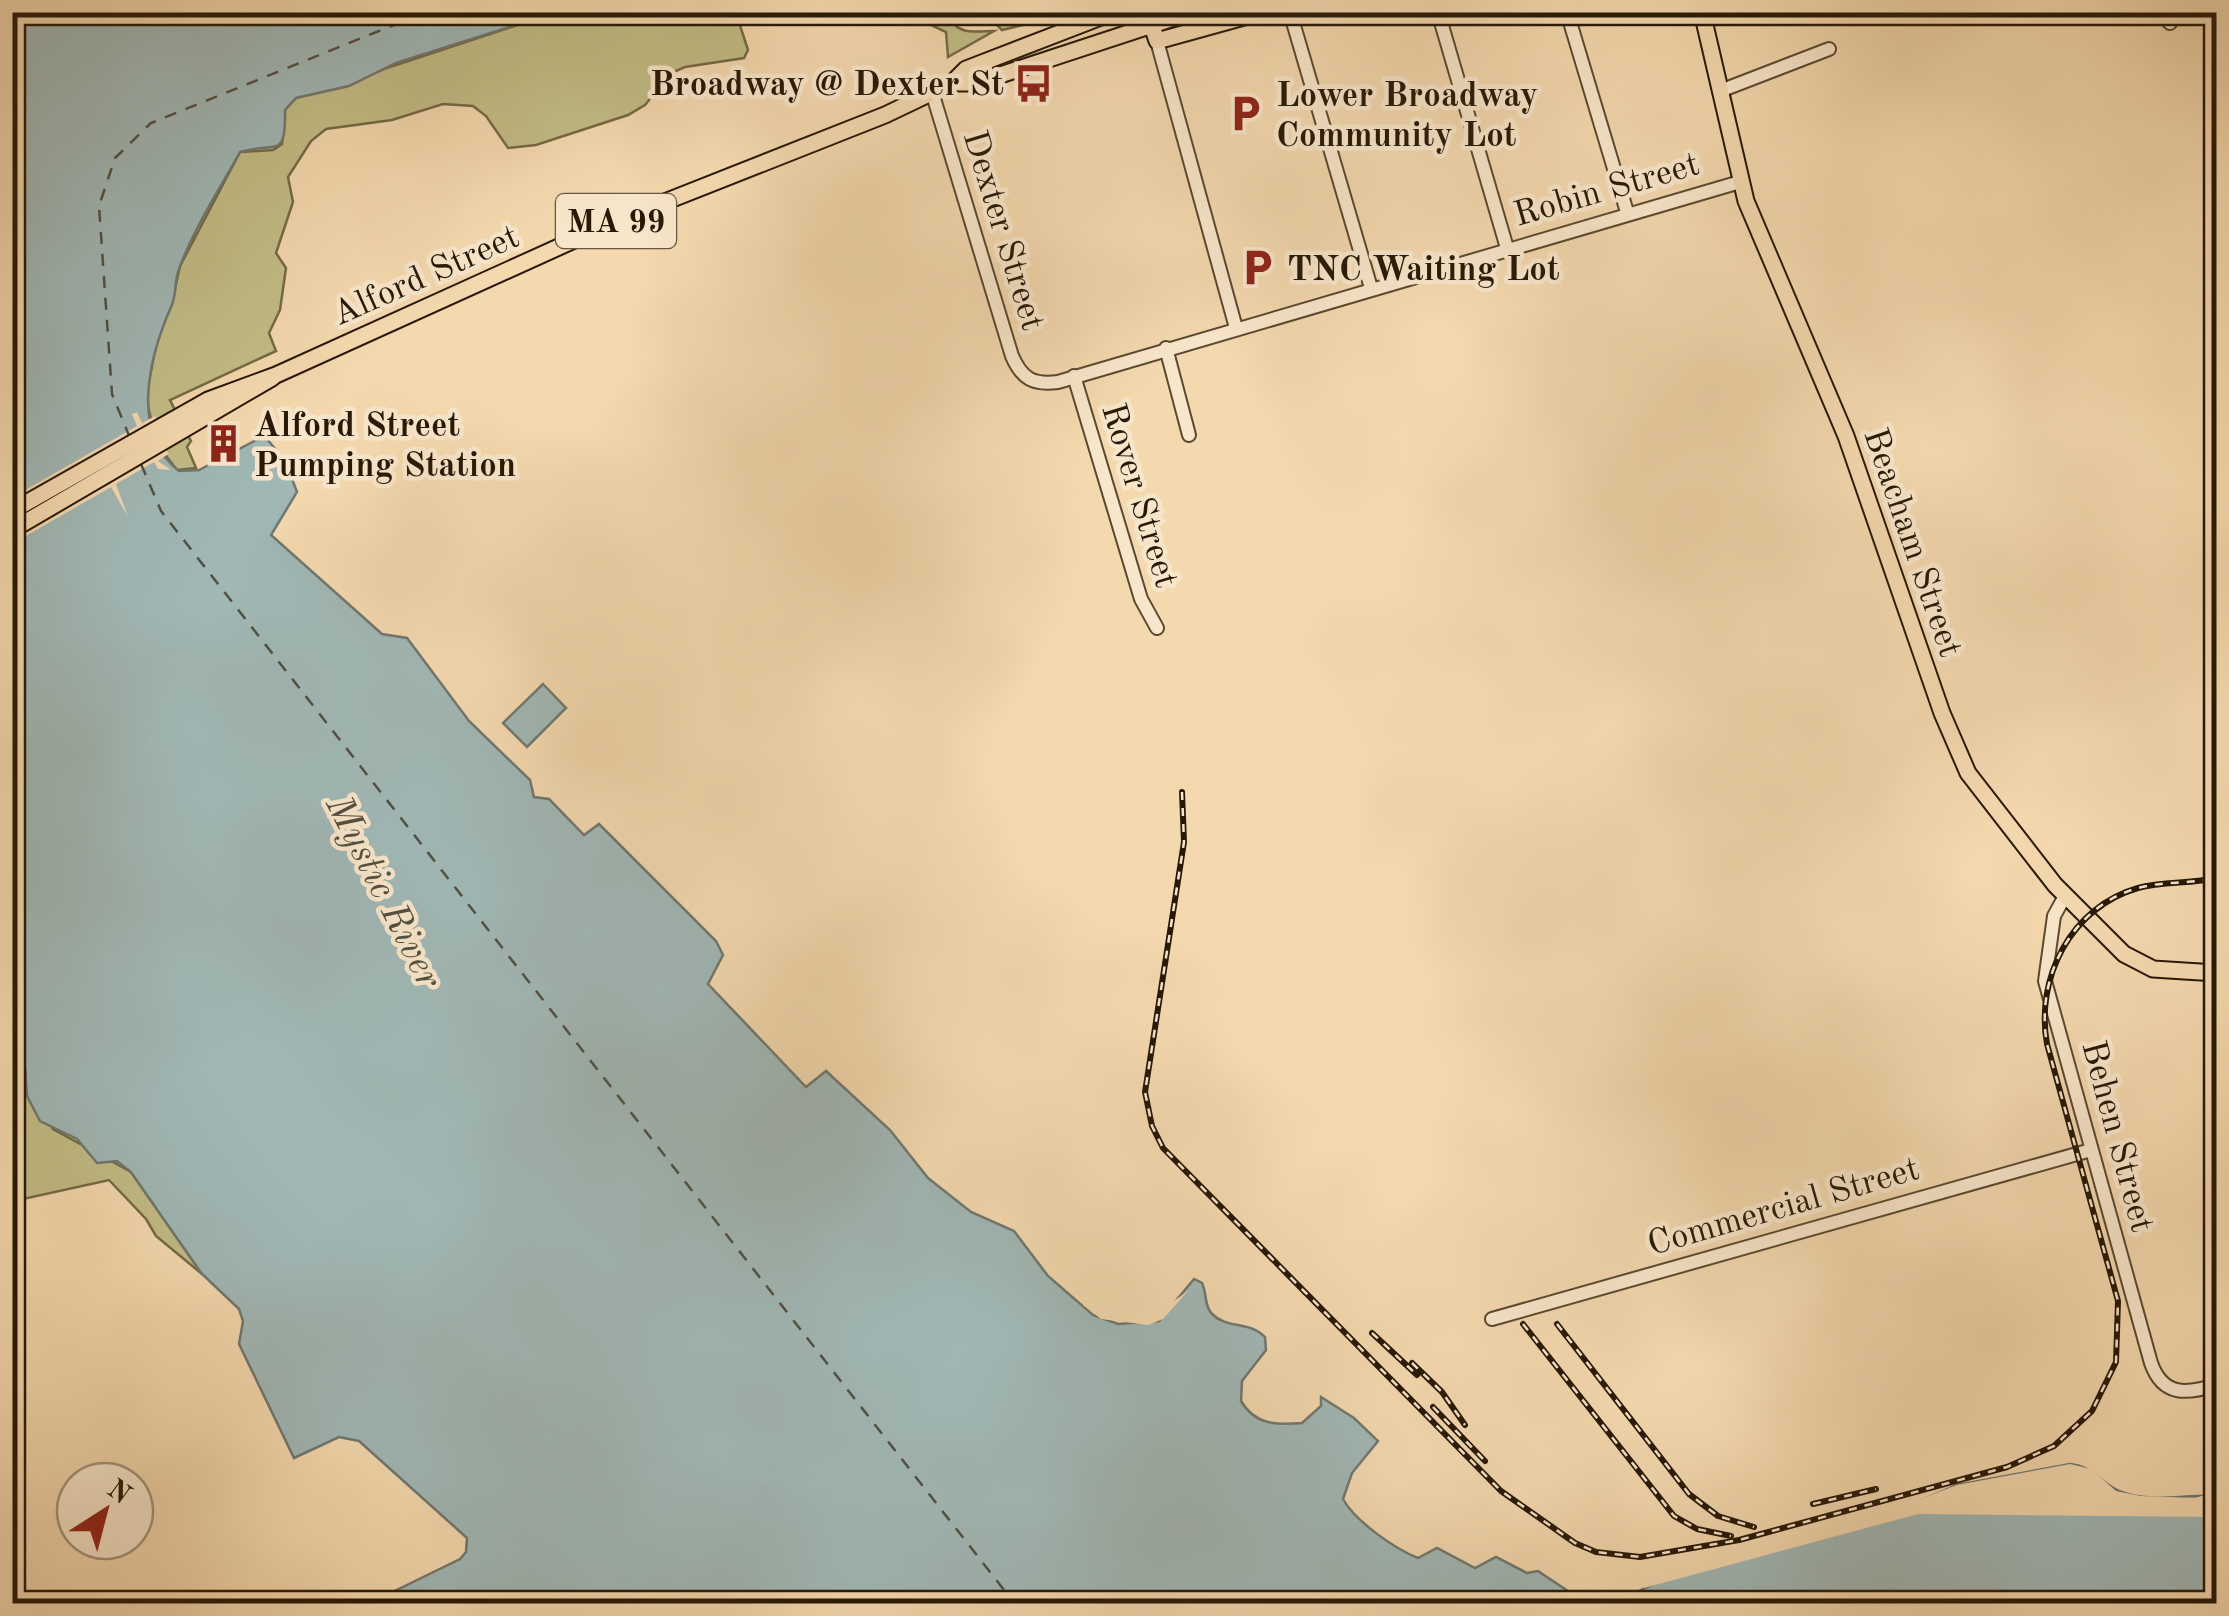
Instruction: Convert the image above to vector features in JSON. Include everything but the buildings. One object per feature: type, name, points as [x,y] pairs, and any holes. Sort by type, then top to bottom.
[{"type":"main road","name":"MA 99","points":[[932,92],[952,83],[966,68],[1114,12]]},
{"type":"main road","name":"MA 99","points":[[952,83],[976,83],[1154,34],[1192,12]]},
{"type":"main road","points":[[1154,34],[1262,12]]},
{"type":"main road","name":"Beacham Street","points":[[1702,12],[1740,182],[1846,436],[1953,743],[1982,795],[2065,896],[2139,963],[2166,972],[2216,972]]},
{"type":"main road","name":"Alford Street","points":[[12,510],[218,394],[276,375],[628,216],[932,92]]},
{"type":"main road","name":"Alford Street","points":[[12,530],[232,406],[276,375]]},
{"type":"street","points":[[1290,12],[1372,288]]},
{"type":"street","points":[[1438,12],[1507,248]]},
{"type":"street","points":[[1568,12],[1627,212]]},
{"type":"street","points":[[1154,34],[1236,328]]},
{"type":"street","points":[[1720,91],[1829,49]]},
{"type":"street","name":"Dexter Street","points":[[932,92],[1012,356],[1029,380]]},
{"type":"street","name":"Robin Street","points":[[1029,380],[1042,384],[1074,376],[1740,182]]},
{"type":"street","points":[[1166,348],[1190,435]]},
{"type":"street","name":"Rover Street","points":[[1074,376],[1141,600],[1157,628]]},
{"type":"street","name":"Behen Street","points":[[2065,896],[2055,912],[2044,976],[2154,1370],[2168,1388],[2190,1393],[2216,1385]]},
{"type":"street","name":"Commercial Street","points":[[1492,1319],[2091,1150]]},
{"type":"shaded area","points":[[554,13],[736,13],[748,50],[744,58],[685,67],[671,73],[645,105],[628,115],[536,145],[508,148],[486,116],[473,106],[443,104],[392,120],[326,129],[311,141],[288,177],[293,202],[276,253],[286,268],[280,310],[269,333],[276,351],[170,400],[191,441],[187,447],[196,468],[177,470],[157,444],[146,398],[159,328],[171,307],[180,266],[240,152],[273,150],[282,144],[285,110],[296,98]]},
{"type":"shaded area","points":[[925,13],[946,13],[950,21],[967,31],[994,31],[948,57],[946,32],[929,24]]},
{"type":"shaded area","points":[[1005,13],[1072,13],[1002,30],[997,25]]},
{"type":"shaded area","points":[[12,1052],[25,1067],[27,1090],[53,1129],[131,1172],[202,1274],[156,1236],[146,1219],[109,1180],[14,1201]]},
{"type":"shaded area","points":[[2216,1592],[2216,1603],[1988,1604],[2041,1594]]},
{"type":"water","name":"Mystic River","points":[[13,13],[554,13],[396,63],[349,86],[296,98],[285,110],[281,143],[240,152],[185,254],[156,347],[148,392],[149,415],[163,455],[179,471],[199,470],[258,439],[267,439],[285,461],[297,492],[271,535],[382,634],[407,638],[469,721],[530,780],[534,797],[549,799],[584,835],[599,824],[716,941],[723,955],[708,984],[806,1087],[826,1071],[890,1130],[928,1178],[971,1212],[1014,1231],[1048,1276],[1093,1315],[1118,1324],[1159,1321],[1194,1279],[1202,1283],[1212,1314],[1265,1337],[1266,1350],[1242,1381],[1241,1401],[1253,1415],[1275,1423],[1302,1423],[1321,1406],[1321,1397],[1354,1418],[1378,1441],[1352,1473],[1343,1499],[1387,1541],[1418,1558],[1437,1548],[1475,1568],[1496,1557],[1527,1573],[1538,1571],[1586,1603],[370,1603],[460,1559],[466,1552],[467,1538],[359,1441],[339,1437],[294,1458],[239,1344],[243,1321],[239,1309],[202,1274],[131,1172],[117,1161],[97,1163],[77,1139],[40,1121],[27,1096],[25,1067],[13,1052]]},
{"type":"water","points":[[543,684],[566,708],[527,747],[503,723]]},
{"type":"water","points":[[2070,1464],[2085,1468],[2112,1488],[2131,1495],[2216,1496],[2216,1592],[2041,1594],[1988,1604],[1612,1604],[1662,1580],[1864,1525],[1957,1485]]},
{"type":"pier","points":[[137,412],[142,423],[155,416],[168,454],[158,461],[171,470],[158,469],[154,462],[116,484],[128,517],[111,487],[12,544],[13,497],[137,426],[132,414]]},
{"type":"pier","points":[[1188,1291],[1163,1319],[1148,1325],[1101,1319],[1083,1305],[1084,1299],[1103,1315],[1147,1320]]},
{"type":"pier","points":[[2070,1464],[2091,1469],[2116,1491],[2141,1496],[2195,1498],[2205,1495],[2206,1490],[2216,1491],[2216,1517],[1918,1514],[1644,1588],[1642,1583],[1704,1562],[1863,1521],[1957,1485]]},
{"type":"ferry route","points":[[130,438],[112,394],[99,206],[115,158],[151,123],[426,12]]},
{"type":"ferry route","points":[[141,464],[161,511],[1015,1604]]},
{"type":"railway","points":[[1182,792],[1184,842],[1145,1092],[1152,1126],[1163,1148],[1501,1491],[1575,1543],[1596,1552],[1640,1557],[1739,1540],[2007,1467],[2054,1446],[2092,1411],[2116,1362],[2118,1301],[2047,1044],[2047,994],[2063,948],[2077,928],[2114,897],[2157,884],[2216,878]]},
{"type":"railway","points":[[1523,1324],[1674,1516],[1697,1529],[1731,1536]]},
{"type":"railway","points":[[1557,1324],[1689,1494],[1718,1516],[1754,1527]]},
{"type":"railway","points":[[1372,1333],[1417,1375]]},
{"type":"railway","points":[[1412,1363],[1442,1392],[1465,1425]]},
{"type":"railway","points":[[1433,1407],[1485,1461]]},
{"type":"railway","points":[[1813,1504],[1876,1489]]},
{"type":"place","name":"Broadway @ Dexter St","points":[[1034,83]]},
{"type":"place","name":"Lower Broadway Community Lot","points":[[1246,114]]},
{"type":"place","name":"TNC Waiting Lot","points":[[1257,268]]},
{"type":"place","name":"Alford Street Pumping Station","points":[[224,444]]}]
